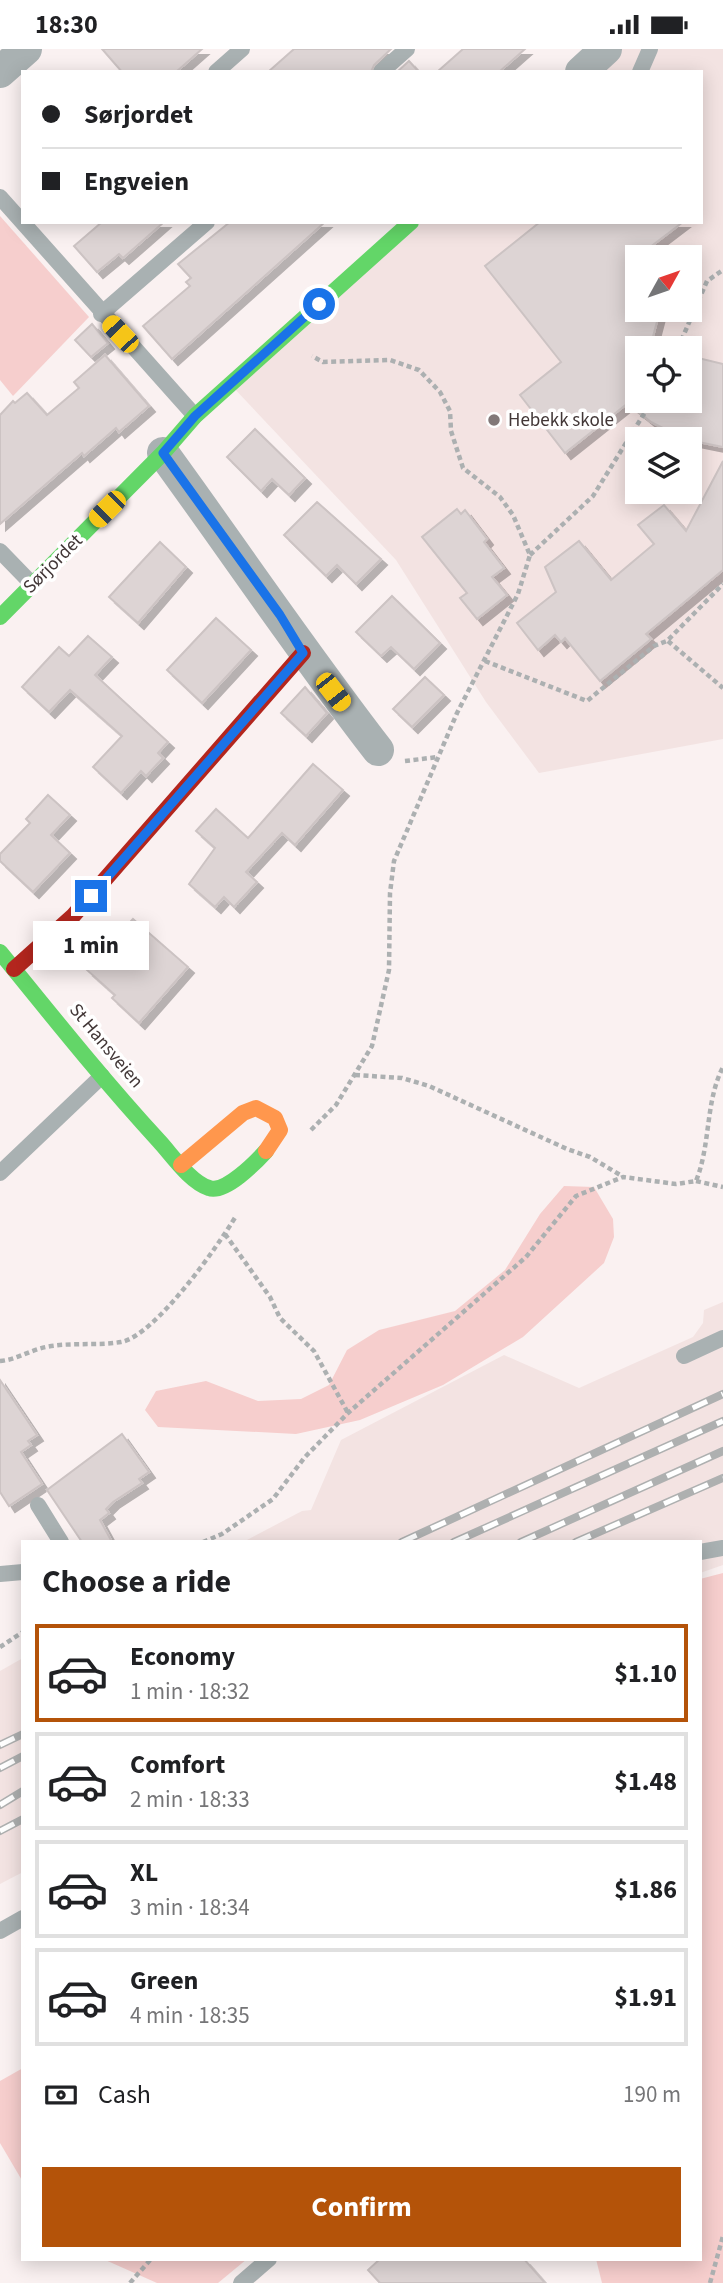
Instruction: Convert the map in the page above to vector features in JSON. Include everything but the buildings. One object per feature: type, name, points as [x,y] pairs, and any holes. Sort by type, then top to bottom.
[{"type":"street","points":[[0,72],[26,49]]},
{"type":"street","points":[[583,70],[607,49]]},
{"type":"street","name":"Sørjordet","points":[[0,617],[163,453],[195,416],[409,224]]},
{"type":"street","points":[[163,453],[280,615],[303,653],[378,750]]},
{"type":"street","points":[[14,969],[73,916],[303,653]]},
{"type":"street","name":"St Hansveien","points":[[0,952],[197,1183],[210,1189],[221,1188],[232,1181]]},
{"type":"street","points":[[181,1165],[243,1114],[256,1108],[275,1118],[280,1130],[271,1147],[232,1181]]},
{"type":"lane","points":[[218,70],[242,49]]},
{"type":"lane","points":[[383,70],[407,49]]},
{"type":"lane","points":[[641,70],[650,49]]},
{"type":"lane","points":[[0,197],[21,214]]},
{"type":"lane","points":[[101,314],[205,224]]},
{"type":"lane","points":[[37,227],[101,314],[195,416]]},
{"type":"lane","points":[[0,551],[32,584]]},
{"type":"lane","points":[[0,1173],[103,1076]]},
{"type":"lane","points":[[684,1356],[723,1338]]},
{"type":"lane","points":[[38,1504],[60,1540]]},
{"type":"lane","points":[[702,1552],[723,1548]]},
{"type":"lane","points":[[0,1574],[21,1572]]},
{"type":"lane","points":[[0,1931],[21,1919]]},
{"type":"lane","points":[[240,2283],[267,2261]]},
{"type":"path","points":[[683,336],[707,281],[723,270]]},
{"type":"path","points":[[282,337],[323,362],[390,360],[419,370],[440,392],[450,411],[451,431],[463,467],[499,497],[513,515],[530,555]]},
{"type":"path","points":[[280,1130],[300,1135],[318,1126],[336,1105],[372,1046],[383,1007],[389,969],[390,893],[394,862],[457,713],[518,594],[530,555],[593,496],[645,413]]},
{"type":"path","points":[[485,661],[584,701],[654,646],[667,641],[723,584]]},
{"type":"path","points":[[667,641],[723,688]]},
{"type":"path","points":[[696,1181],[706,1157],[713,1086],[723,1067]]},
{"type":"path","points":[[355,1075],[402,1078],[429,1086],[590,1157],[623,1177],[676,1184],[696,1181],[723,1188]]},
{"type":"path","points":[[208,1540],[222,1534],[273,1500],[305,1457],[348,1413],[526,1257],[576,1196],[623,1177]]},
{"type":"path","points":[[0,1361],[44,1347],[121,1342],[134,1338],[166,1308],[226,1234],[240,1210],[232,1181]]},
{"type":"path","points":[[226,1234],[270,1297],[280,1318],[314,1351],[348,1413]]},
{"type":"path","points":[[0,1647],[21,1633]]},
{"type":"path","points":[[710,2283],[723,2236]]},
{"type":"path","points":[[130,2283],[149,2261]]},
{"type":"shaded area","name":"Hebekk skole","points":[[606,49],[723,49],[723,739],[539,773],[486,702],[396,560],[230,384],[409,224],[703,224],[703,70],[583,70]]},
{"type":"shaded area","points":[[0,216],[89,317],[13,396],[0,380]]},
{"type":"shaded area","points":[[564,1186],[594,1187],[613,1219],[614,1237],[604,1263],[523,1337],[443,1385],[360,1420],[296,1434],[158,1427],[145,1410],[156,1391],[206,1381],[258,1401],[301,1399],[329,1385],[347,1350],[379,1330],[455,1311],[505,1270],[540,1214]]},
{"type":"shaded area","points":[[723,1302],[723,1565],[702,1572],[702,1540],[247,1540],[302,1511],[311,1510],[341,1440],[504,1355],[579,1388],[693,1337],[703,1323],[704,1310]]},
{"type":"shaded area","points":[[723,1573],[723,2283],[602,2283],[596,2261],[702,2261],[702,1578]]},
{"type":"shaded area","points":[[21,1659],[21,1873],[0,1884],[0,1671]]},
{"type":"shaded area","points":[[21,2069],[21,2179],[0,2143],[0,2081]]},
{"type":"shaded area","points":[[108,2261],[245,2261],[218,2283],[157,2283]]},
{"type":"railway","points":[[406,1540],[723,1394]]},
{"type":"railway","points":[[458,1540],[723,1421]]},
{"type":"railway","points":[[525,1540],[723,1451]]},
{"type":"railway","points":[[581,1540],[723,1478]]},
{"type":"railway","points":[[0,1745],[21,1735]]},
{"type":"railway","points":[[0,1768],[21,1757]]},
{"type":"railway","points":[[0,1805],[21,1792]]},
{"type":"railway","points":[[0,1831],[21,1820]]},
{"type":"traffic: fast","points":[[0,617],[163,453],[195,416],[409,224]]},
{"type":"traffic: fast","points":[[0,952],[118,1095],[195,1180],[216,1189],[240,1176],[266,1151]]},
{"type":"traffic: slow","points":[[181,1165],[243,1113],[256,1108],[275,1118],[280,1130],[266,1151]]},
{"type":"traffic: jam","points":[[14,969],[73,916],[303,653]]},
{"type":"place","name":"Hebekk skole","points":[[494,420]]},
{"type":"route","points":[[91,896],[303,653],[280,615],[163,453],[195,416],[319,304]]}]
